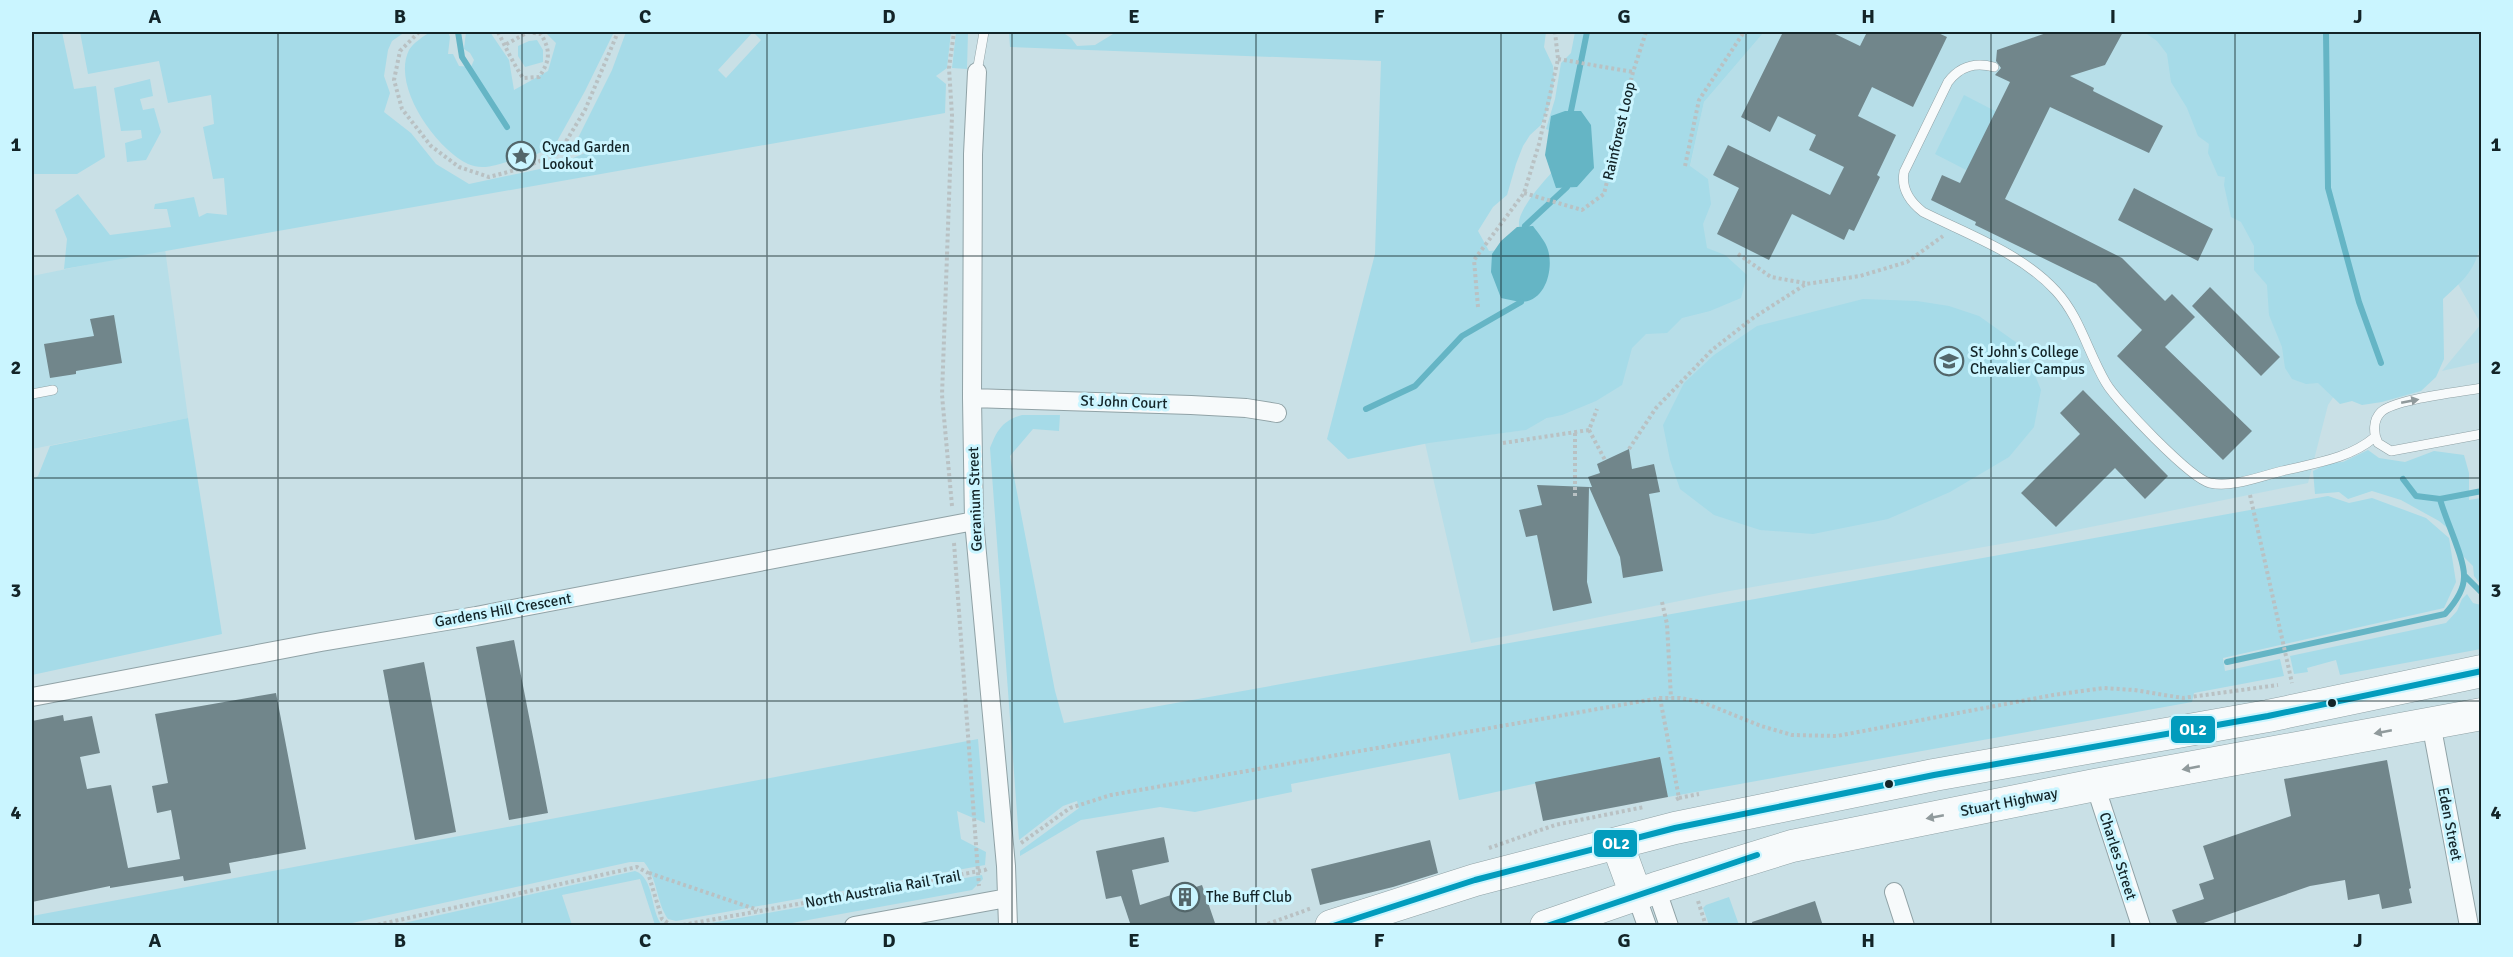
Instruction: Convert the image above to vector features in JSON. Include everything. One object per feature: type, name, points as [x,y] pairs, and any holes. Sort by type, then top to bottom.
[{"type":"highway","points":[[1331,926],[1634,829],[2268,716],[2481,671]]},
{"type":"highway","name":"Stuart Highway","points":[[1546,926],[1646,891],[1792,846],[2095,785],[2481,714]]},
{"type":"highway","points":[[2085,748],[2095,785]]},
{"type":"highway","points":[[1634,829],[1646,891]]},
{"type":"street","name":"Geranium Street","points":[[977,72],[973,154],[974,521],[1004,856],[1008,926]]},
{"type":"street","name":"St John Court","points":[[972,398],[1191,405],[1246,408],[1276,413]]},
{"type":"street","name":"Gardens Hill Crescent","points":[[32,697],[321,642],[476,616],[974,521]]},
{"type":"street","name":"Eden Street","points":[[2431,723],[2469,926]]},
{"type":"street","name":"Charles Street","points":[[2095,785],[2141,926]]},
{"type":"street","points":[[1646,891],[1647,926]]},
{"type":"street","points":[[1646,891],[1669,926]]},
{"type":"street","points":[[1894,892],[1905,926]]},
{"type":"street","points":[[854,926],[1006,898]]},
{"type":"lane","points":[[977,72],[984,32]]},
{"type":"lane","points":[[1994,67],[1981,64],[1968,66],[1952,77],[1904,172],[1903,183],[1912,202],[1923,212],[2019,260],[2049,283],[2071,310],[2102,375],[2115,396],[2187,468],[2209,483],[2236,482],[2348,455],[2375,437]]},
{"type":"lane","points":[[2481,388],[2392,405],[2378,416],[2375,437],[2381,446],[2391,451],[2481,434]]},
{"type":"lane","points":[[32,394],[53,390]]},
{"type":"path","points":[[419,32],[400,51],[394,80],[402,109],[431,146],[459,167],[489,177],[523,168],[559,153],[585,110],[618,32]]},
{"type":"path","points":[[498,32],[505,45],[523,78],[539,77],[546,66],[549,47],[541,34],[528,32],[505,45]]},
{"type":"path","points":[[1478,307],[1474,261],[1524,193],[1539,144],[1558,59],[1555,32]]},
{"type":"path","name":"Rainforest Loop","points":[[1524,193],[1582,210],[1604,194],[1633,72],[1646,32]]},
{"type":"path","points":[[1685,166],[1699,100],[1744,32]]},
{"type":"path","points":[[1558,59],[1633,72]]},
{"type":"path","points":[[1738,254],[1771,277],[1806,284],[1860,276],[1907,262],[1940,240],[1950,225]]},
{"type":"path","points":[[1629,449],[1656,408],[1712,350],[1753,318],[1806,284]]},
{"type":"path","points":[[1588,430],[1597,409]]},
{"type":"path","points":[[1503,443],[1588,430]]},
{"type":"path","points":[[1588,430],[1605,460]]},
{"type":"path","points":[[1575,432],[1575,496]]},
{"type":"path","points":[[2236,482],[2240,496],[2252,495],[2292,683]]},
{"type":"path","points":[[1662,602],[1667,624],[1671,698]]},
{"type":"path","points":[[1668,803],[1679,798],[1660,698],[1702,702],[1784,733],[1818,737],[1837,736],[2014,702],[2104,688],[2195,698],[2301,681]]},
{"type":"path","name":"North Australia Rail Trail","points":[[677,926],[985,870],[1070,808],[1088,801],[1144,788],[1511,725],[1643,699],[1660,698]]},
{"type":"path","points":[[1589,817],[1634,829]]},
{"type":"path","points":[[372,926],[632,867],[642,868],[648,873],[760,911]]},
{"type":"path","points":[[648,873],[662,919],[672,926]]},
{"type":"path","points":[[1698,902],[1706,926]]},
{"type":"shaded area","points":[[32,32],[62,32],[74,89],[96,86],[105,157],[77,174],[32,174]]},
{"type":"shaded area","points":[[80,32],[405,32],[392,41],[388,50],[384,76],[390,93],[384,112],[411,133],[436,164],[469,184],[554,166],[585,153],[574,146],[612,70],[626,32],[753,32],[951,32],[947,68],[936,76],[946,84],[945,113],[64,269],[67,239],[55,210],[78,194],[110,235],[171,227],[167,209],[154,209],[155,204],[194,197],[199,217],[207,213],[227,215],[224,178],[213,179],[203,127],[214,124],[211,95],[168,103],[159,61],[88,74]],"holes":[[[753,32],[761,40],[726,78],[718,70]]]},
{"type":"shaded area","points":[[430,32],[448,32],[450,37],[448,54],[453,54],[459,66],[471,67],[474,60],[464,49],[466,32],[490,32],[509,60],[514,90],[548,71],[556,43],[545,32],[614,32],[555,145],[535,155],[530,146],[512,154],[513,160],[479,167],[468,164],[443,145],[420,115],[411,98],[406,81],[405,65],[409,50]]},
{"type":"shaded area","points":[[956,32],[968,32],[967,69],[952,68]]},
{"type":"shaded area","points":[[1009,32],[1062,32],[1077,46],[1095,45],[1113,34],[1131,32],[1442,32],[1446,34],[1448,32],[1546,32],[1544,47],[1553,66],[1554,80],[1551,100],[1541,125],[1530,135],[1523,146],[1507,195],[1493,207],[1478,231],[1489,251],[1510,249],[1524,243],[1519,225],[1520,216],[1533,194],[1579,143],[1546,129],[1555,99],[1561,63],[1571,53],[1575,32],[1764,32],[1704,102],[1690,166],[1708,179],[1711,204],[1703,224],[1707,248],[1725,255],[1747,275],[1741,298],[1710,311],[1682,318],[1667,333],[1646,334],[1632,348],[1622,385],[1596,401],[1562,415],[1547,418],[1526,430],[1429,443],[1348,459],[1327,439],[1375,254],[1381,61],[1010,47]]},
{"type":"shaded area","name":"St John's College Chevalier Campus","points":[[1764,32],[2154,32],[2177,64],[2338,390],[2328,405],[2308,483],[2041,537],[1724,592],[1471,643],[1425,443],[1525,430],[1551,416],[1690,167],[1704,102]]},
{"type":"shaded area","points":[[2144,32],[2481,32],[2482,210],[2479,248],[2470,271],[2443,299],[2444,359],[2436,377],[2421,391],[2382,402],[2362,405],[2352,401],[2340,404],[2318,383],[2306,384],[2292,379],[2285,368],[2282,347],[2269,315],[2267,285],[2254,270],[2254,246],[2241,222],[2231,217],[2224,185],[2225,177],[2218,176],[2208,153],[2209,144],[2198,136],[2187,108],[2171,82],[2167,54],[2157,41]]},
{"type":"shaded area","points":[[537,40],[543,50],[543,62],[525,67],[518,56],[518,46]]},
{"type":"shaded area","points":[[150,79],[153,96],[140,99],[143,110],[154,108],[161,132],[146,160],[127,162],[125,143],[142,138],[141,130],[121,131],[114,88]]},
{"type":"shaded area","points":[[1964,95],[1999,113],[1970,172],[1935,154]]},
{"type":"shaded area","points":[[1565,111],[1581,111],[1591,125],[1594,168],[1577,187],[1556,188],[1545,155],[1551,116]]},
{"type":"shaded area","points":[[2481,113],[2481,324],[2429,234]]},
{"type":"shaded area","points":[[1533,226],[1544,241],[1550,258],[1546,284],[1536,297],[1529,301],[1520,302],[1501,298],[1491,272],[1492,254],[1501,241],[1517,227]]},
{"type":"shaded area","points":[[165,249],[188,418],[32,449],[32,276]]},
{"type":"shaded area","points":[[1863,299],[1917,301],[1949,306],[1979,316],[2024,348],[2041,390],[2034,427],[2009,457],[1950,492],[1888,519],[1813,534],[1760,530],[1714,515],[1680,489],[1670,460],[1663,425],[1684,383],[1714,355],[1757,326]]},
{"type":"shaded area","points":[[2481,324],[2481,362],[2442,371]]},
{"type":"shaded area","points":[[1022,415],[1060,415],[1059,431],[1033,429],[1010,456],[1055,691],[1064,723],[2328,496],[2349,503],[2372,498],[2426,518],[2449,538],[2456,582],[2444,608],[2223,658],[2225,671],[2280,659],[2284,676],[2194,693],[2192,702],[1668,797],[1659,757],[1459,800],[1450,753],[1291,784],[1292,792],[1195,812],[1160,807],[1081,820],[1020,856],[1020,851],[1079,808],[1077,801],[1063,806],[1019,840],[990,448],[995,436],[1005,423]]},
{"type":"shaded area","points":[[188,418],[222,634],[32,675],[32,480],[38,476],[50,446]]},
{"type":"shaded area","points":[[2368,450],[2379,458],[2405,462],[2434,451],[2464,455],[2469,473],[2469,500],[2481,498],[2481,585],[2474,576],[2473,566],[2463,556],[2455,534],[2439,521],[2401,500],[2372,491],[2348,499],[2339,492],[2315,494],[2313,471],[2329,463],[2343,462]]},
{"type":"shaded area","points":[[2467,594],[2473,603],[2481,605],[2481,649],[2340,675],[2336,660],[2307,668],[2308,672],[2294,674],[2290,656],[2446,623],[2457,611]]},
{"type":"shaded area","points":[[978,739],[985,823],[957,811],[961,839],[986,852],[985,865],[676,921],[668,919],[664,912],[652,876],[644,862],[630,862],[343,925],[32,925],[32,916]]},
{"type":"shaded area","points":[[635,871],[646,880],[662,925],[655,925],[640,879],[562,895],[572,925],[395,925]]},
{"type":"shaded area","points":[[982,875],[983,879],[972,890],[781,925],[700,925]]},
{"type":"shaded area","points":[[1729,897],[1739,925],[1709,925],[1703,908]]},
{"type":"building","points":[[1783,32],[1831,32],[1860,46],[1867,32],[1936,32],[1947,37],[1913,107],[1872,87],[1858,116],[1896,135],[1877,175],[1880,177],[1854,231],[1849,229],[1844,240],[1792,214],[1769,260],[1717,234],[1739,188],[1713,175],[1728,145],[1830,195],[1844,167],[1809,150],[1816,135],[1778,116],[1770,132],[1741,117]]},
{"type":"building","points":[[2049,32],[2123,32],[2105,65],[2070,76],[2094,88],[2093,91],[2163,126],[2149,153],[2050,107],[2005,199],[2122,258],[2165,301],[2172,294],[2195,317],[2165,347],[2252,431],[2223,460],[2117,356],[2142,330],[2096,284],[1975,225],[1976,222],[1931,200],[1942,175],[1960,183],[2010,82],[1995,75],[2001,68],[1996,61],[1997,50]]},
{"type":"building","points":[[2134,188],[2213,229],[2198,261],[2118,220]]},
{"type":"building","points":[[2210,287],[2280,357],[2261,376],[2192,306]]},
{"type":"building","points":[[114,315],[122,363],[50,378],[44,344],[94,336],[90,319]]},
{"type":"building","points":[[2083,390],[2168,476],[2145,499],[2115,468],[2056,527],[2021,493],[2080,434],[2060,413]]},
{"type":"building","points":[[1629,449],[1632,469],[1654,464],[1660,492],[1649,494],[1663,571],[1623,578],[1620,557],[1589,487],[1592,487],[1588,477],[1600,473],[1597,464]]},
{"type":"building","points":[[1537,485],[1589,487],[1587,582],[1592,603],[1553,611],[1537,535],[1526,537],[1519,510],[1542,505]]},
{"type":"building","points":[[514,640],[548,813],[509,820],[476,647]]},
{"type":"building","points":[[424,662],[456,832],[415,840],[383,670]]},
{"type":"building","points":[[276,693],[306,849],[229,863],[231,873],[184,881],[183,876],[110,888],[110,886],[32,902],[32,721],[63,715],[64,721],[92,716],[100,753],[80,757],[87,789],[111,785],[128,868],[180,859],[171,810],[157,813],[152,786],[168,783],[155,714]]},
{"type":"building","points":[[1660,757],[1668,797],[1543,821],[1535,782]]},
{"type":"building","points":[[2387,760],[2412,903],[2382,909],[2379,894],[2348,900],[2345,880],[2310,886],[2195,926],[2178,926],[2172,910],[2204,899],[2199,884],[2214,879],[2203,846],[2291,816],[2284,779]]},
{"type":"building","points":[[1164,837],[1169,862],[1132,870],[1140,905],[1202,885],[1216,926],[1131,926],[1121,896],[1106,899],[1096,851]]},
{"type":"building","points":[[1430,840],[1438,873],[1320,905],[1311,869]]},
{"type":"building","points":[[1815,901],[1823,926],[1753,926],[1752,922]]},
{"type":"waterway","points":[[458,32],[462,57],[507,127]]},
{"type":"waterway","points":[[1571,111],[1587,32]]},
{"type":"waterway","points":[[2326,32],[2328,188],[2359,302],[2381,363]]},
{"type":"waterway","points":[[1525,226],[1567,187]]},
{"type":"waterway","points":[[1366,409],[1415,386],[1462,336],[1521,302]]},
{"type":"waterway","points":[[2227,662],[2445,614],[2458,597],[2464,582],[2458,550],[2440,499],[2416,496],[2403,479]]},
{"type":"waterway","points":[[2440,499],[2482,491]]},
{"type":"waterway","points":[[2465,576],[2482,593]]},
{"type":"transit line","name":"OL2","points":[[1333,926],[1475,880],[1675,828],[1934,775],[2268,716],[2482,671]]},
{"type":"transit line","name":"OL2","points":[[1547,926],[1757,855]]},
{"type":"place","name":"Cycad Garden Lookout","points":[[521,156]]},
{"type":"place","name":"St John's College Chevalier Campus","points":[[1949,361]]},
{"type":"place","name":"The Buff Club","points":[[1185,897]]}]
